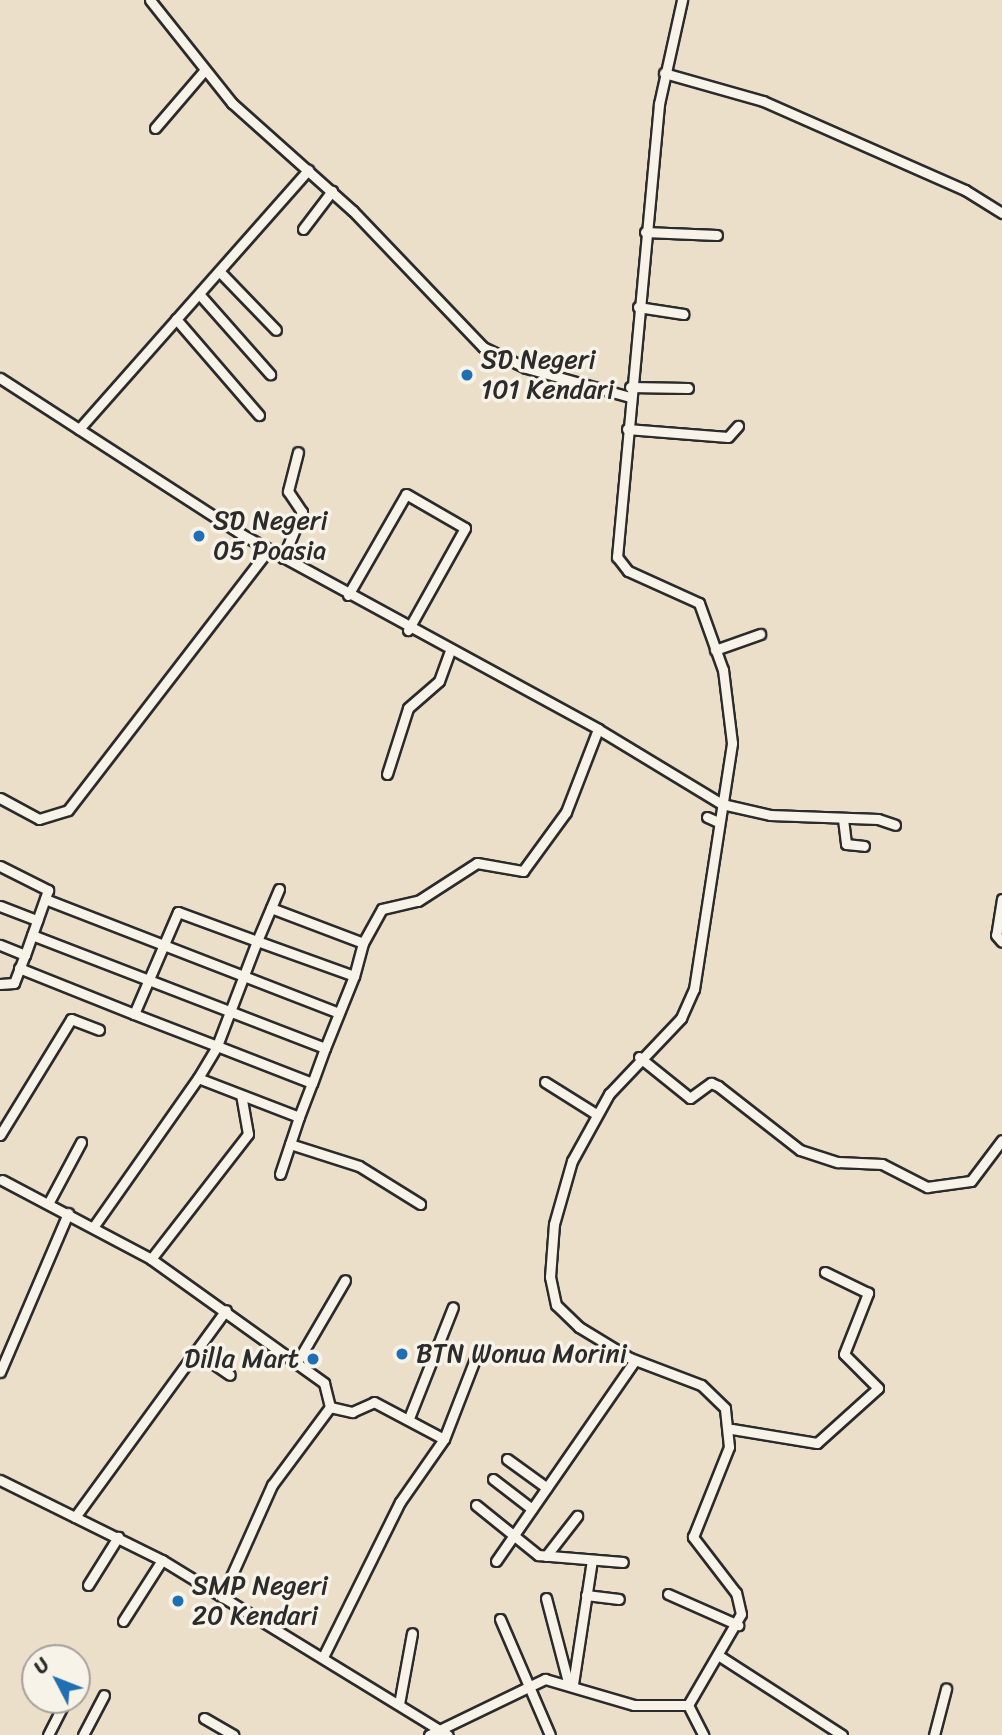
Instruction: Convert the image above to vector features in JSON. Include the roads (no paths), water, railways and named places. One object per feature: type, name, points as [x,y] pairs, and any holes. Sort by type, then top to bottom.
[{"type":"street","points":[[150,0],[204,72],[332,191],[483,347],[526,368],[630,392],[688,388]]},
{"type":"street","points":[[682,0],[664,73],[645,232],[617,557],[628,571],[694,597],[715,650],[733,720],[694,989],[681,1018],[639,1057],[596,1114],[563,1188],[551,1289],[571,1321],[635,1360],[717,1396],[732,1429],[693,1537],[736,1593],[738,1625],[721,1657],[688,1705]]},
{"type":"street","points":[[155,128],[204,72]]},
{"type":"street","points":[[664,73],[763,101],[965,190],[1002,213]]},
{"type":"street","points":[[79,429],[176,319],[221,273],[307,170]]},
{"type":"street","points":[[303,229],[332,191]]},
{"type":"street","points":[[645,232],[717,236]]},
{"type":"street","points":[[221,273],[276,330]]},
{"type":"street","points":[[200,295],[270,374]]},
{"type":"street","points":[[638,307],[683,314]]},
{"type":"street","points":[[176,319],[259,415]]},
{"type":"street","points":[[0,378],[269,550],[449,653],[598,729],[722,804],[770,815],[895,825]]},
{"type":"street","points":[[627,429],[725,437],[738,426]]},
{"type":"street","points":[[283,558],[302,512],[288,491],[299,452]]},
{"type":"street","points":[[348,595],[406,494],[465,528],[408,630]]},
{"type":"street","points":[[0,798],[39,819],[68,810],[269,550]]},
{"type":"street","points":[[715,650],[760,634]]},
{"type":"street","points":[[387,774],[408,708],[439,681],[449,653]]},
{"type":"street","points":[[280,1174],[299,1117],[354,976],[363,943],[382,909],[418,901],[477,863],[523,871],[565,812],[598,729]]},
{"type":"street","points":[[706,817],[718,822]]},
{"type":"street","points":[[843,819],[846,844],[864,846]]},
{"type":"street","points":[[0,866],[47,885],[45,899],[19,968],[9,986],[0,984]]},
{"type":"street","points":[[94,1226],[198,1078],[217,1046],[279,889]]},
{"type":"street","points":[[1002,898],[996,935],[1002,942]]},
{"type":"street","points":[[45,899],[340,1013]]},
{"type":"street","points":[[0,906],[37,920]]},
{"type":"street","points":[[271,908],[363,943]]},
{"type":"street","points":[[134,1014],[178,912],[354,976]]},
{"type":"street","points":[[32,935],[230,1009],[325,1048]]},
{"type":"street","points":[[0,945],[24,955]]},
{"type":"street","points":[[19,968],[312,1083]]},
{"type":"street","points":[[0,1135],[71,1019],[99,1030]]},
{"type":"street","points":[[639,1057],[690,1098],[710,1083],[718,1086],[800,1150],[838,1162],[882,1164],[927,1187],[971,1181],[1002,1139]]},
{"type":"street","points":[[198,1078],[299,1117]]},
{"type":"street","points":[[545,1082],[596,1114]]},
{"type":"street","points":[[151,1259],[248,1134],[241,1096]]},
{"type":"street","points":[[49,1202],[82,1142]]},
{"type":"street","points":[[290,1144],[359,1166],[420,1203]]},
{"type":"street","points":[[1,1180],[94,1226],[151,1259],[226,1310],[324,1383],[330,1407]]},
{"type":"street","points":[[0,1372],[68,1213]]},
{"type":"street","points":[[732,1429],[817,1443],[878,1388],[844,1354],[868,1293],[825,1272]]},
{"type":"street","points":[[296,1364],[345,1280]]},
{"type":"street","points":[[409,1418],[453,1307]]},
{"type":"street","points":[[75,1517],[226,1310]]},
{"type":"street","points":[[195,1351],[230,1375]]},
{"type":"street","points":[[323,1657],[400,1503],[444,1439],[475,1359]]},
{"type":"street","points":[[496,1561],[635,1360]]},
{"type":"street","points":[[330,1407],[352,1412],[374,1402],[409,1418],[444,1439]]},
{"type":"street","points":[[222,1597],[272,1485],[330,1407]]},
{"type":"street","points":[[507,1459],[547,1488]]},
{"type":"street","points":[[493,1479],[533,1509]]},
{"type":"street","points":[[0,1480],[162,1560],[444,1731]]},
{"type":"street","points":[[476,1505],[546,1556],[623,1562]]},
{"type":"street","points":[[546,1556],[578,1516]]},
{"type":"street","points":[[88,1585],[118,1537]]},
{"type":"street","points":[[123,1621],[162,1560]]},
{"type":"street","points":[[570,1683],[592,1560]]},
{"type":"street","points":[[668,1594],[738,1625]]},
{"type":"street","points":[[586,1595],[619,1599]]},
{"type":"street","points":[[546,1598],[570,1683]]},
{"type":"street","points":[[500,1619],[550,1735]]},
{"type":"street","points":[[399,1704],[412,1633]]},
{"type":"street","points":[[721,1657],[842,1735]]},
{"type":"street","points":[[429,1735],[444,1731],[528,1684],[570,1683],[634,1705],[688,1705]]},
{"type":"street","points":[[934,1735],[946,1689]]},
{"type":"street","points":[[83,1735],[104,1695]]},
{"type":"street","points":[[688,1705],[703,1735]]},
{"type":"street","points":[[48,1735],[59,1714]]},
{"type":"street","points":[[204,1718],[233,1735]]},
{"type":"place","name":"SD Negeri 101 Kendari","points":[[467,375]]},
{"type":"place","name":"SD Negeri 05 Poasia","points":[[199,536]]},
{"type":"place","name":"BTN Wonua Morini","points":[[402,1354]]},
{"type":"place","name":"Dilla Mart","points":[[313,1359]]},
{"type":"place","name":"SMP Negeri 20 Kendari","points":[[178,1601]]}]
